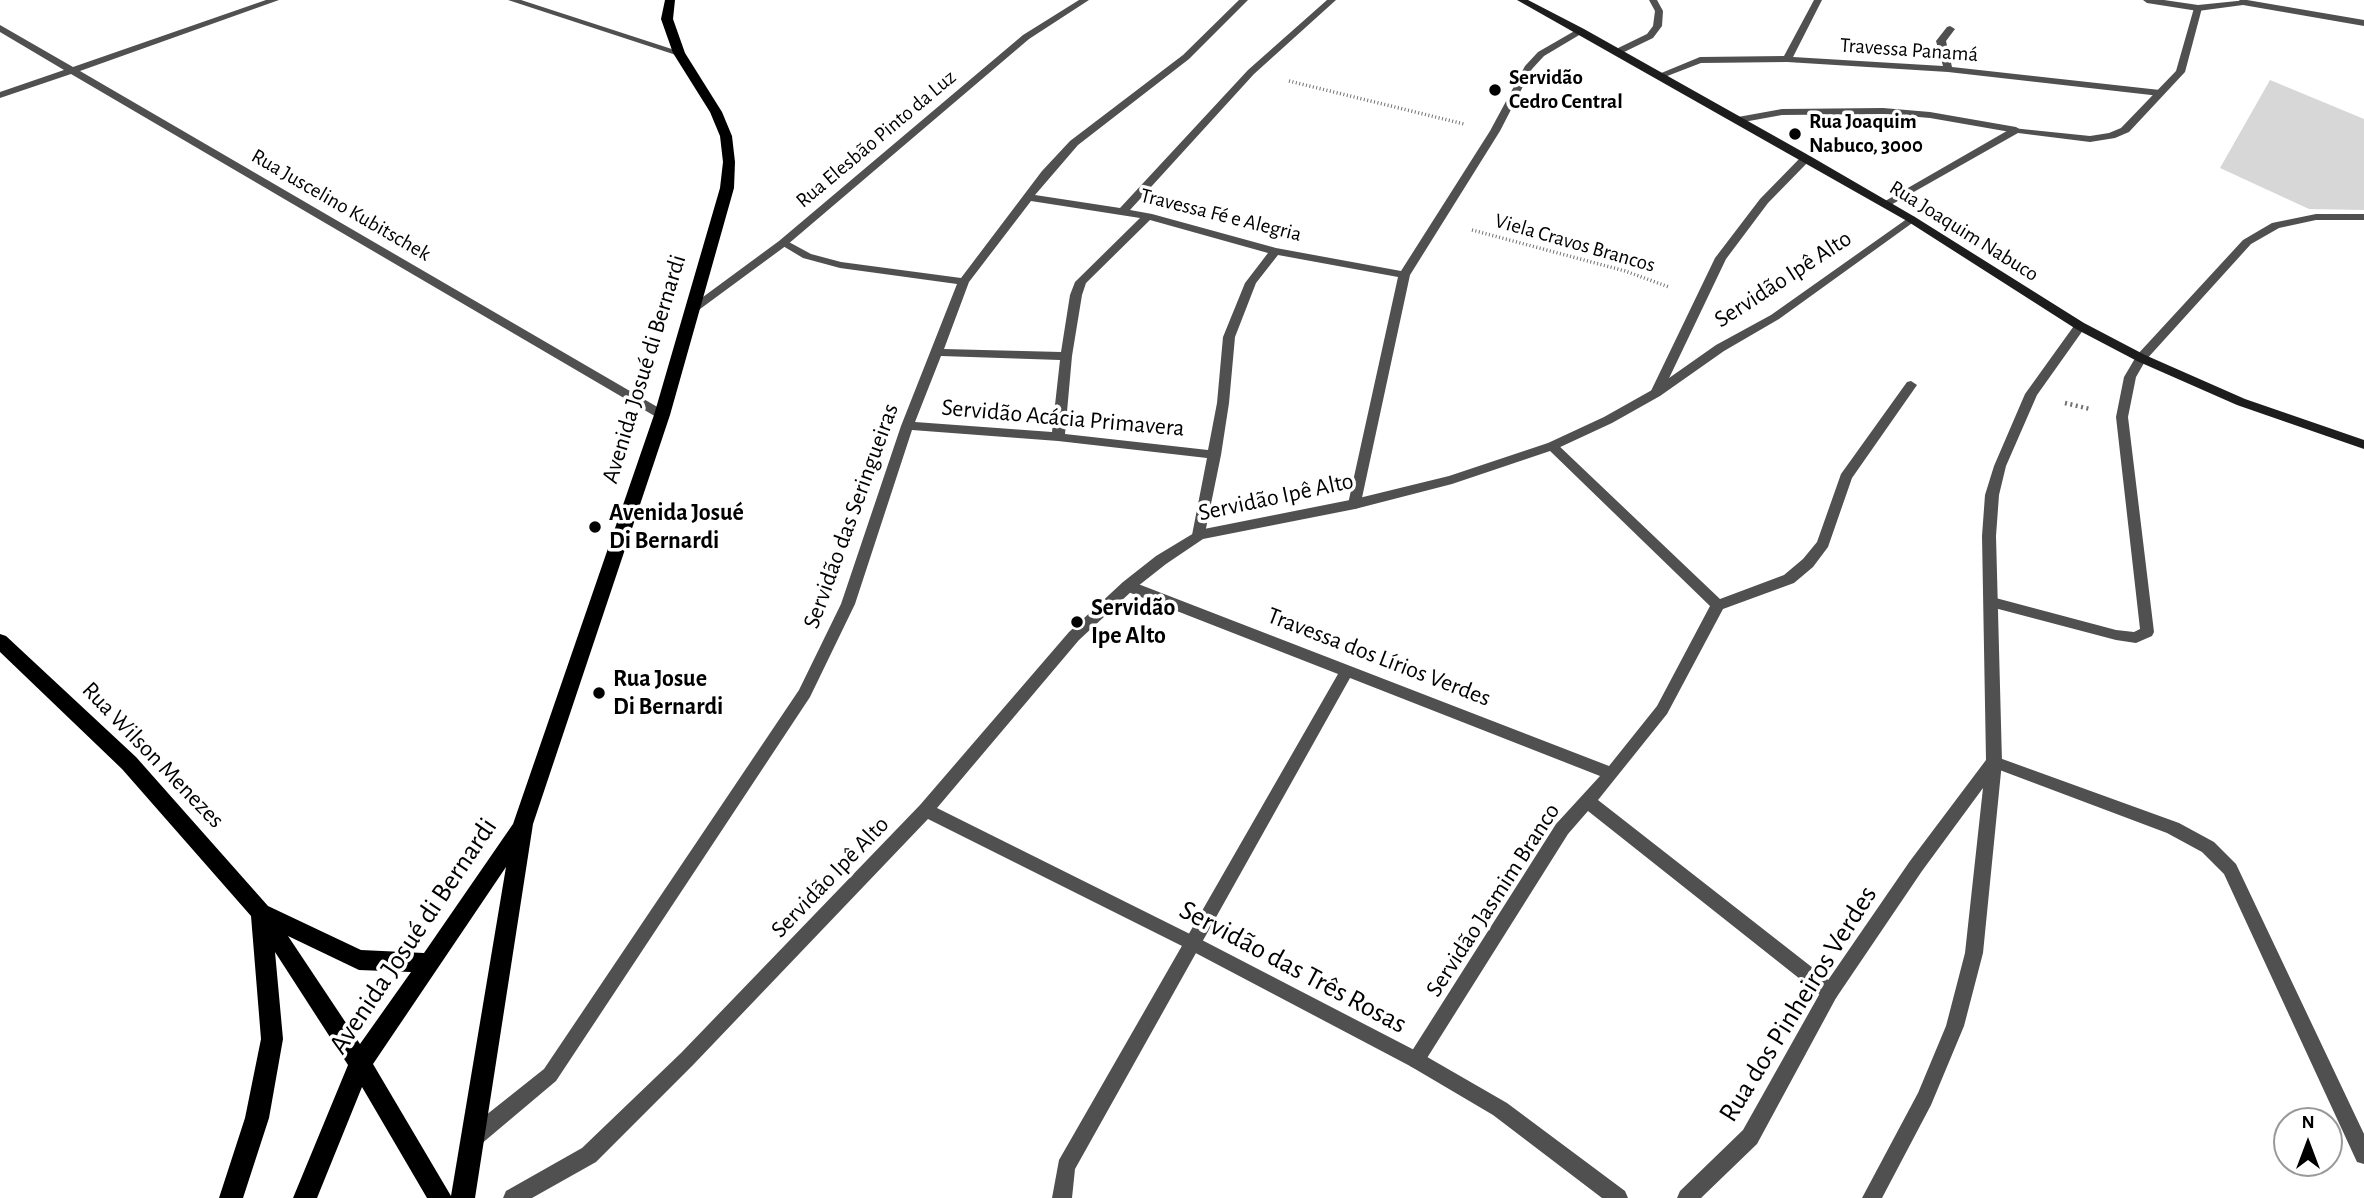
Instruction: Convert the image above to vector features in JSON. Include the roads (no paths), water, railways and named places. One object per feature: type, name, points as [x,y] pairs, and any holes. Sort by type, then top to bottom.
[{"type":"main road","name":"Avenida Josué di Bernardi","points":[[463,1198],[523,824],[662,415],[720,216],[729,162],[726,136],[716,113],[678,53],[667,19],[670,0]]},
{"type":"main road","name":"Rua Joaquim Nabuco","points":[[1521,0],[1581,31],[1912,219],[2080,326],[2141,358],[2241,402],[2364,445]]},
{"type":"main road","name":"Rua Wilson Menezes","points":[[0,641],[129,763],[261,913],[360,1063],[440,1198]]},
{"type":"main road","name":"Avenida Josué di Bernardi","points":[[304,1198],[360,1063],[523,824]]},
{"type":"main road","name":"Rua Wilson Menezes","points":[[261,913],[359,960],[430,962]]},
{"type":"main road","points":[[231,1198],[257,1118],[272,1039],[261,913]]},
{"type":"street","points":[[0,95],[275,0]]},
{"type":"street","points":[[512,0],[678,53]]},
{"type":"street","name":"Rua Elesbão Pinto da Luz","points":[[692,310],[783,243],[1026,37],[1085,0]]},
{"type":"street","name":"Servidão das Seringueiras","points":[[473,1138],[550,1074],[805,693],[848,604],[907,426],[964,282],[1046,173],[1074,143],[1186,57],[1244,0]]},
{"type":"street","points":[[1123,211],[1251,72],[1332,0]]},
{"type":"street","points":[[1618,52],[1650,36],[1657,26],[1658,11],[1653,0]]},
{"type":"street","points":[[1787,59],[1818,0]]},
{"type":"street","points":[[2147,0],[2198,8],[2243,1],[2364,23]]},
{"type":"street","points":[[1738,120],[1782,111],[1883,111],[1930,115],[2090,139],[2111,136],[2125,130],[2180,72],[2198,8]]},
{"type":"street","name":"Rua Juscelino Kubitschek","points":[[0,28],[662,415]]},
{"type":"street","points":[[1948,69],[1941,41],[1950,29]]},
{"type":"street","points":[[1355,504],[1404,275],[1495,131],[1528,68],[1541,54],[1581,31]]},
{"type":"street","name":"Travessa Panamá","points":[[1658,76],[1700,60],[1787,59],[1948,69],[2160,93]]},
{"type":"street","points":[[1885,204],[2016,130]]},
{"type":"street","points":[[1656,393],[1721,258],[1764,201],[1807,158]]},
{"type":"street","name":"Travessa Fé e Alegria","points":[[1028,197],[1123,211],[1275,251],[1404,275]]},
{"type":"street","points":[[1058,437],[1066,356],[1076,295],[1081,282],[1147,216]]},
{"type":"street","points":[[1993,602],[2116,635],[2136,638],[2147,632],[2122,417],[2130,377],[2141,358],[2247,242],[2276,225],[2289,222],[2316,217],[2364,217]]},
{"type":"street","name":"Servidão Ipê Alto","points":[[513,1198],[589,1156],[687,1059],[926,810],[1074,636],[1128,586],[1199,535],[1355,504],[1452,480],[1552,446],[1608,420],[1656,393],[1720,348],[1775,317],[1912,219]]},
{"type":"street","points":[[783,243],[807,256],[840,265],[964,282]]},
{"type":"street","points":[[1199,535],[1223,403],[1228,337],[1251,284],[1275,251]]},
{"type":"street","points":[[1872,1198],[1925,1099],[1955,1026],[1974,953],[1994,762],[1993,602],[1989,536],[1992,495],[2000,466],[2031,394],[2080,326]]},
{"type":"street","points":[[936,352],[1066,356]]},
{"type":"street","points":[[1552,446],[1718,605],[1789,579],[1808,563],[1824,544],[1846,477],[1911,385]]},
{"type":"street","name":"Servidão Acácia Primavera","points":[[907,426],[1058,437],[1215,455]]},
{"type":"street","name":"Travessa dos Lírios Verdes","points":[[1128,586],[1612,774]]},
{"type":"street","name":"Servidão Jasmim Branco","points":[[1416,1060],[1562,829],[1612,774],[1662,710],[1718,605]]},
{"type":"street","points":[[1062,1198],[1066,1167],[1195,944],[1347,671]]},
{"type":"street","points":[[1994,762],[2173,828],[2208,847],[2231,869],[2364,1155]]},
{"type":"street","name":"Rua dos Pinheiros Verdes","points":[[1687,1198],[1750,1137],[1830,992],[1916,866],[1994,762]]},
{"type":"street","points":[[1587,801],[1830,992]]},
{"type":"street","name":"Servidão das Três Rosas","points":[[926,810],[1195,944],[1416,1060],[1500,1109],[1618,1198]]},
{"type":"place","name":"Servidão Cedro Central","points":[[1495,90]]},
{"type":"place","name":"Rua Joaquim Nabuco, 3000","points":[[1795,134]]},
{"type":"place","name":"Avenida Josué Di Bernardi","points":[[595,527]]},
{"type":"place","name":"Servidão Ipe Alto","points":[[1077,622]]},
{"type":"place","name":"Rua Josue Di Bernardi","points":[[599,693]]}]
